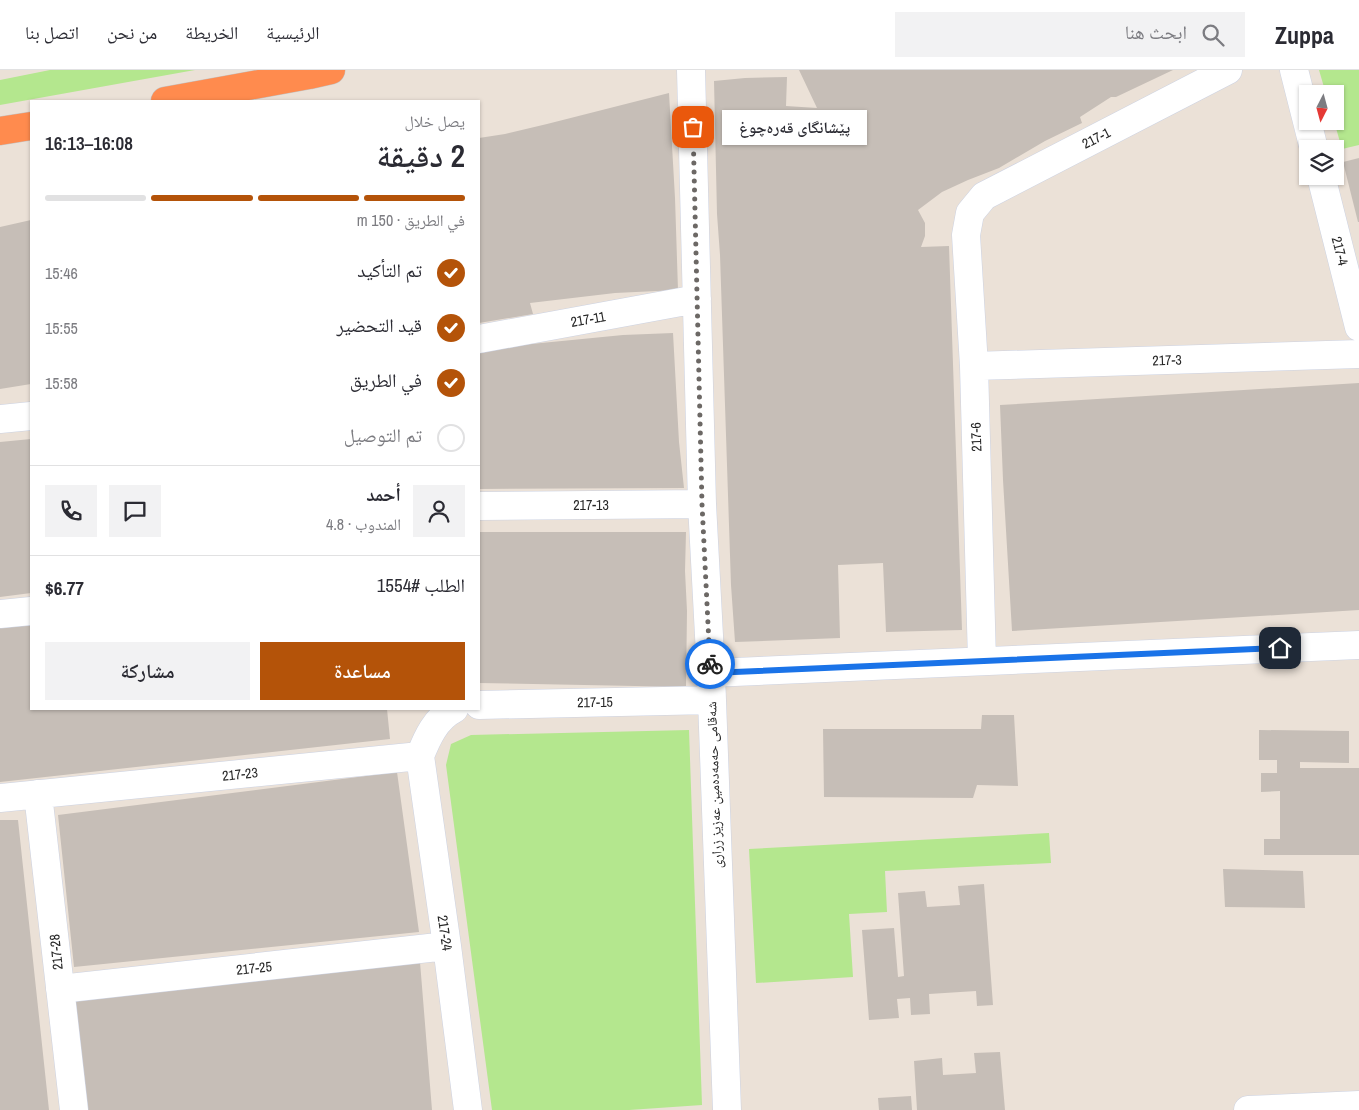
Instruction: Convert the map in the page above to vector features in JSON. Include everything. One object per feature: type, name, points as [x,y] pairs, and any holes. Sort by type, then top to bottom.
[{"type":"highway","points":[[171,100],[331,70]]},
{"type":"highway","points":[[0,131],[30,126]]},
{"type":"street","name":"شەقامی حەمەدەمین عەزیز زراری","points":[[691,70],[702,504],[711,673],[726,1110]]},
{"type":"street","name":"217-1","points":[[970,213],[984,196],[1228,70]]},
{"type":"street","points":[[1294,70],[1312,140]]},
{"type":"street","name":"217-4","points":[[1323,185],[1359,327]]},
{"type":"street","name":"217-6","points":[[970,213],[966,235],[974,366],[982,661]]},
{"type":"street","name":"217-11","points":[[480,339],[697,299]]},
{"type":"street","name":"217-3","points":[[974,366],[1359,354]]},
{"type":"street","points":[[0,419],[30,416]]},
{"type":"street","name":"217-13","points":[[480,506],[702,504]]},
{"type":"street","points":[[0,614],[30,611]]},
{"type":"street","points":[[711,673],[1359,645]]},
{"type":"street","name":"217-15","points":[[480,705],[711,700]]},
{"type":"street","points":[[420,756],[426,740],[436,725],[447,712],[452,710]]},
{"type":"street","name":"217-23","points":[[0,798],[420,756]]},
{"type":"street","name":"217-24","points":[[420,756],[468,1110]]},
{"type":"street","name":"217-28","points":[[38,794],[74,1110]]},
{"type":"street","name":"217-25","points":[[60,989],[447,946]]},
{"type":"street","points":[[1248,1110],[1359,1105]]},
{"type":"green space","points":[[50,70],[195,70],[0,105],[0,80]]},
{"type":"green space","points":[[1319,70],[1359,70],[1359,145],[1344,149],[1344,140],[1339,140],[1337,130],[1344,130],[1344,85],[1323,85]]},
{"type":"green space","points":[[689,730],[702,1105],[629,1110],[492,1110],[446,765],[451,744],[471,735]]},
{"type":"green space","points":[[1049,833],[1051,863],[885,871],[887,912],[849,914],[853,977],[756,983],[749,849]]},
{"type":"building","points":[[799,70],[1173,70],[1116,97],[1111,97],[1080,117],[1082,123],[1045,141],[999,168],[942,192],[918,210],[925,223],[925,236],[921,247],[949,246],[962,630],[886,632],[883,563],[838,565],[840,638],[735,642],[731,585],[717,214],[714,81],[787,77],[786,106],[817,108]]},
{"type":"building","points":[[669,93],[678,290],[615,293],[530,303],[533,314],[480,323],[480,138],[547,124]]},
{"type":"building","points":[[1359,158],[1359,222],[1344,166],[1344,162]]},
{"type":"building","points":[[30,220],[30,384],[0,389],[0,227]]},
{"type":"building","points":[[673,333],[679,442],[684,488],[480,489],[480,347],[623,335]]},
{"type":"building","points":[[1359,383],[1359,610],[1012,631],[1000,405]]},
{"type":"building","points":[[30,439],[30,593],[0,597],[0,442]]},
{"type":"building","points":[[480,532],[686,532],[686,687],[480,683]]},
{"type":"building","points":[[30,624],[30,710],[387,710],[390,739],[0,782],[0,627]]},
{"type":"building","points":[[982,715],[1014,715],[1018,786],[977,785],[973,798],[824,797],[823,729],[981,729]]},
{"type":"building","points":[[1259,730],[1349,731],[1349,763],[1300,762],[1300,768],[1359,768],[1359,855],[1264,855],[1264,839],[1280,839],[1280,791],[1261,792],[1261,773],[1277,773],[1277,760],[1259,760]]},
{"type":"building","points":[[397,772],[419,932],[74,967],[58,815]]},
{"type":"building","points":[[0,820],[18,820],[49,1110],[0,1110]]},
{"type":"building","points":[[1223,869],[1303,871],[1305,908],[1225,907]]},
{"type":"building","points":[[984,884],[993,1005],[977,1006],[976,991],[929,994],[930,1014],[911,1015],[910,998],[897,999],[899,1018],[869,1020],[862,930],[894,928],[898,977],[904,976],[898,893],[925,891],[927,907],[960,905],[958,886]]},
{"type":"building","points":[[420,962],[432,1110],[88,1110],[75,1000]]},
{"type":"building","points":[[1000,1052],[1005,1110],[917,1110],[914,1061],[942,1058],[943,1075],[976,1073],[974,1053]]},
{"type":"building","points":[[911,1096],[912,1110],[879,1110],[878,1098]]},
{"type":"way so far","points":[[693,127],[702,504],[710,664]]},
{"type":"place","name":"پێشانگای قەرەچوغ","points":[[693,127]]},
{"type":"route","points":[[710,664],[711,673],[1280,648]]}]
